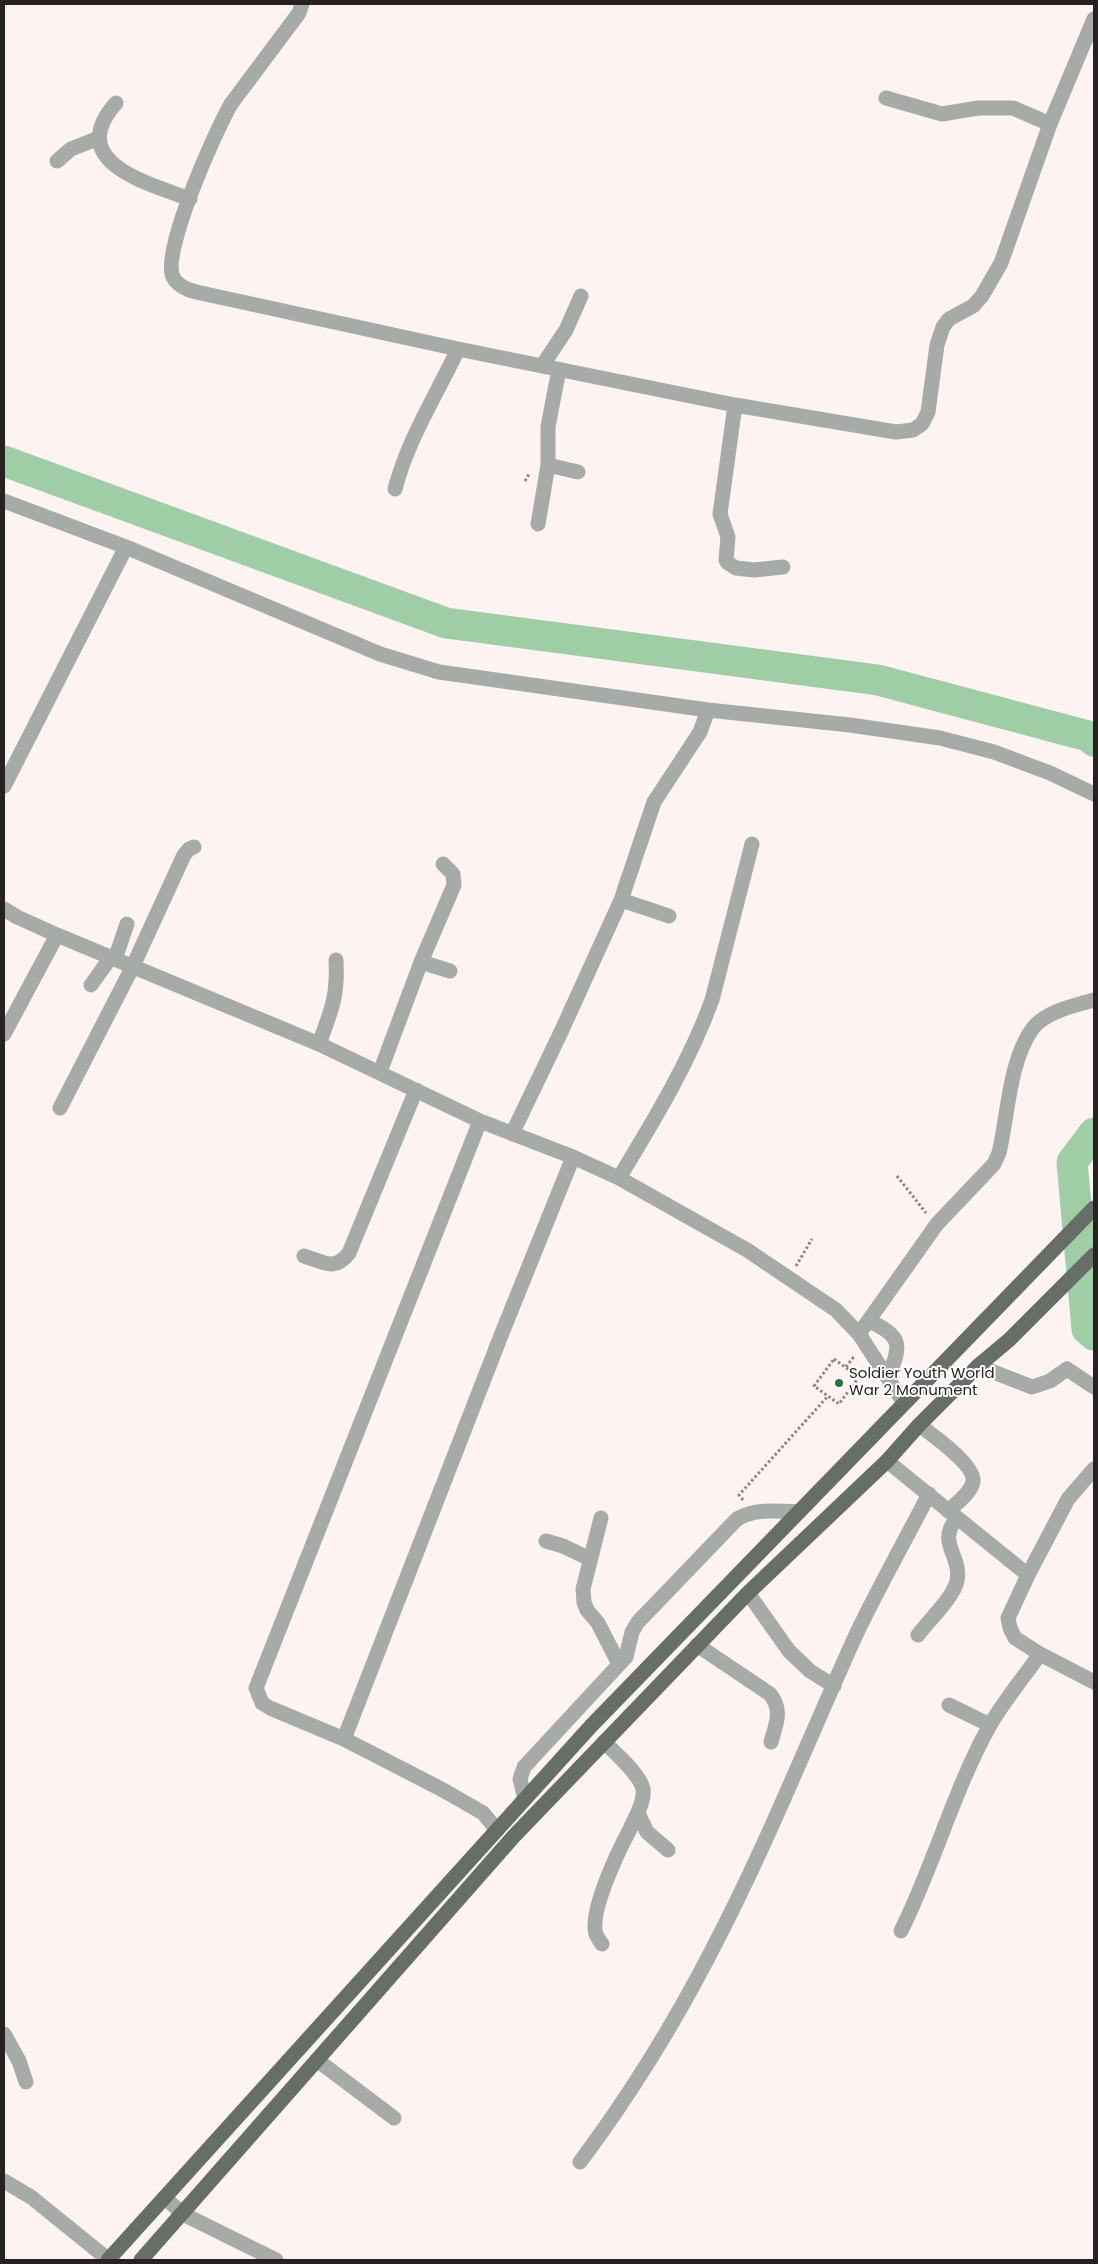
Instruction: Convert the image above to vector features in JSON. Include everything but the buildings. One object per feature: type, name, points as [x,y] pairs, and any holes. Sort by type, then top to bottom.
[{"type":"main road","points":[[109,2260],[591,1726],[1094,1208]]},
{"type":"main road","points":[[141,2260],[184,2214],[476,1878],[604,1742],[748,1593],[887,1461],[919,1424],[978,1366],[1009,1340],[1094,1255]]},
{"type":"street","points":[[302,4],[299,13],[231,104],[223,119],[190,198],[173,246],[172,275],[177,282],[188,289],[458,349],[736,405],[896,432],[913,430],[922,424],[928,412],[937,345],[943,327],[949,319],[973,306],[982,296],[997,271],[1050,124],[1094,18]]},
{"type":"street","points":[[886,98],[942,114],[978,108],[1013,108],[1050,124]]},
{"type":"street","points":[[116,103],[104,116],[99,127],[99,138],[112,164],[125,173],[190,198]]},
{"type":"street","points":[[57,161],[71,149],[99,138]]},
{"type":"street","points":[[542,366],[566,330],[581,296]]},
{"type":"street","points":[[395,489],[401,467],[416,429],[437,394],[458,349]]},
{"type":"street","points":[[538,524],[548,465],[548,427],[559,369]]},
{"type":"street","points":[[736,405],[720,514],[728,537],[726,560],[736,568],[754,570],[783,567]]},
{"type":"street","points":[[548,465],[578,472]]},
{"type":"street","points":[[4,501],[126,547],[380,654],[439,672],[708,710],[850,725],[940,738],[994,752],[1050,773],[1094,794]]},
{"type":"street","points":[[4,786],[126,547]]},
{"type":"street","points":[[512,1134],[565,1024],[621,900],[654,802],[700,732],[708,710]]},
{"type":"street","points":[[619,1178],[665,1101],[704,1021],[712,1000],[752,844]]},
{"type":"street","points":[[60,1108],[133,966],[184,855],[189,849],[194,847]]},
{"type":"street","points":[[380,1072],[421,962],[454,885],[452,874],[443,864]]},
{"type":"street","points":[[621,900],[669,916]]},
{"type":"street","points":[[4,909],[18,918],[57,935],[318,1044],[480,1121],[573,1157],[619,1178],[747,1250],[836,1310],[859,1334],[904,1403]]},
{"type":"street","points":[[91,985],[113,958],[128,924]]},
{"type":"street","points":[[4,1034],[57,935]]},
{"type":"street","points":[[318,1044],[334,1001],[337,985],[336,960]]},
{"type":"street","points":[[421,962],[450,971]]},
{"type":"street","points":[[859,1334],[937,1224],[994,1164],[999,1153],[1013,1077],[1021,1051],[1033,1028],[1047,1017],[1075,1005],[1094,1000]]},
{"type":"street","points":[[304,1256],[335,1265],[342,1262],[349,1253],[416,1090]]},
{"type":"street","points":[[480,1121],[256,1688],[262,1703],[270,1708],[344,1739],[443,1790],[483,1813],[497,1830]]},
{"type":"street","points":[[344,1739],[502,1333],[573,1157]]},
{"type":"street","points":[[868,1321],[892,1333],[896,1341],[896,1359],[888,1377]]},
{"type":"street","points":[[978,1366],[1032,1387],[1050,1381],[1064,1371],[1070,1370],[1094,1387]]},
{"type":"street","points":[[918,1635],[953,1592],[957,1578],[956,1564],[949,1544],[949,1527],[953,1515],[973,1482],[973,1475],[955,1454],[919,1424]]},
{"type":"street","points":[[887,1461],[1028,1575]]},
{"type":"street","points":[[1094,1469],[1068,1500],[1028,1575],[1008,1618],[1015,1638],[1040,1654],[1094,1682]]},
{"type":"street","points":[[580,2162],[620,2109],[657,2049],[712,1950],[764,1844],[869,1608],[929,1494]]},
{"type":"street","points":[[525,1799],[520,1779],[524,1767],[628,1653],[632,1632],[638,1622],[737,1519],[757,1512],[799,1512]]},
{"type":"street","points":[[601,1518],[590,1559],[584,1589],[584,1602],[587,1610],[598,1623],[619,1664]]},
{"type":"street","points":[[546,1541],[563,1546],[590,1559]]},
{"type":"street","points":[[748,1593],[789,1651],[810,1671],[834,1686]]},
{"type":"street","points":[[696,1646],[770,1694],[777,1703],[777,1717],[771,1742]]},
{"type":"street","points":[[901,1931],[914,1905],[962,1785],[990,1725],[1040,1654]]},
{"type":"street","points":[[949,1705],[990,1725]]},
{"type":"street","points":[[602,1944],[596,1934],[595,1924],[600,1902],[612,1863],[638,1813],[643,1798],[640,1781],[604,1742]]},
{"type":"street","points":[[638,1813],[647,1832],[668,1850]]},
{"type":"street","points":[[4,2034],[19,2062],[26,2082]]},
{"type":"street","points":[[317,2060],[394,2118]]},
{"type":"street","points":[[4,2181],[31,2197],[109,2260]]},
{"type":"street","points":[[165,2198],[184,2214],[276,2260]]},
{"type":"path","points":[[897,1176],[937,1224]]},
{"type":"path","points":[[789,1277],[812,1239]]},
{"type":"path","points":[[834,1359],[859,1377],[840,1404],[828,1396],[814,1386],[834,1359]]},
{"type":"path","points":[[739,1495],[828,1396]]},
{"type":"waterway","points":[[4,461],[446,623],[878,680],[1088,736],[1094,741]]},
{"type":"waterway","points":[[1094,1133],[1072,1162],[1087,1329],[1094,1335]]},
{"type":"place","name":"Soldier Youth World War 2 Monument","points":[[839,1383]]}]
